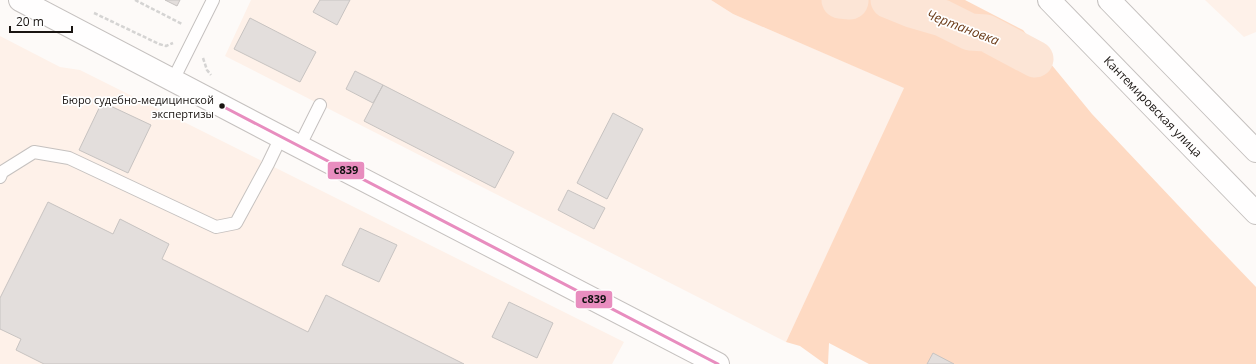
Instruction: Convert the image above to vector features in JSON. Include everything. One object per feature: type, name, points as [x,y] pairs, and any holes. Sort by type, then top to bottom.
[{"type":"street","points":[[20,0],[718,364]]},
{"type":"street","name":"Кантемировская улица","points":[[1049,0],[1256,214]]},
{"type":"street","points":[[1109,0],[1256,151]]},
{"type":"lane","points":[[173,80],[213,0]]},
{"type":"lane","points":[[0,177],[2,172],[34,152],[69,158],[216,227],[236,223],[268,164],[290,142],[320,105]]},
{"type":"path","points":[[135,0],[198,31]]},
{"type":"path","points":[[89,10],[159,44],[166,46],[176,41]]},
{"type":"path","points":[[203,56],[207,70],[213,78]]},
{"type":"shaded area","points":[[251,0],[711,0],[733,14],[905,88],[786,342],[225,56]]},
{"type":"shaded area","points":[[711,0],[965,0],[1023,30],[1092,114],[1256,287],[1256,364],[869,364],[829,343],[828,364],[825,364],[800,346],[786,342],[904,88],[733,14]]},
{"type":"shaded area","points":[[1205,0],[1256,0],[1256,32],[1244,37]]},
{"type":"shaded area","points":[[0,36],[60,67],[80,70],[624,342],[612,364],[0,364]]},
{"type":"building","points":[[165,0],[180,0],[177,6]]},
{"type":"building","points":[[320,0],[350,0],[337,25],[313,12]]},
{"type":"building","points":[[250,18],[316,52],[300,82],[234,49]]},
{"type":"building","points":[[355,71],[383,85],[373,103],[346,89]]},
{"type":"building","points":[[383,85],[514,152],[495,188],[364,121]]},
{"type":"building","points":[[102,102],[151,125],[128,173],[79,150]]},
{"type":"building","points":[[613,113],[643,129],[607,199],[577,183]]},
{"type":"building","points":[[568,190],[605,208],[594,229],[558,210]]},
{"type":"building","points":[[48,202],[113,234],[120,219],[169,244],[162,259],[308,332],[326,295],[464,364],[44,364],[16,350],[21,339],[0,329],[0,298]]},
{"type":"building","points":[[360,228],[397,245],[379,282],[342,265]]},
{"type":"building","points":[[509,302],[553,323],[537,358],[492,337]]},
{"type":"building","points":[[933,353],[954,364],[927,364]]},
{"type":"waterway","name":"Чертановка","points":[[840,0],[850,0]]},
{"type":"waterway","name":"Чертановка","points":[[889,0],[911,9],[942,18],[970,32],[986,33],[1035,59]]},
{"type":"transit line","name":"с839","points":[[222,106],[718,364]]},
{"type":"place","name":"Бюро судебно-медицинской экспертизы","points":[[222,106]]}]
